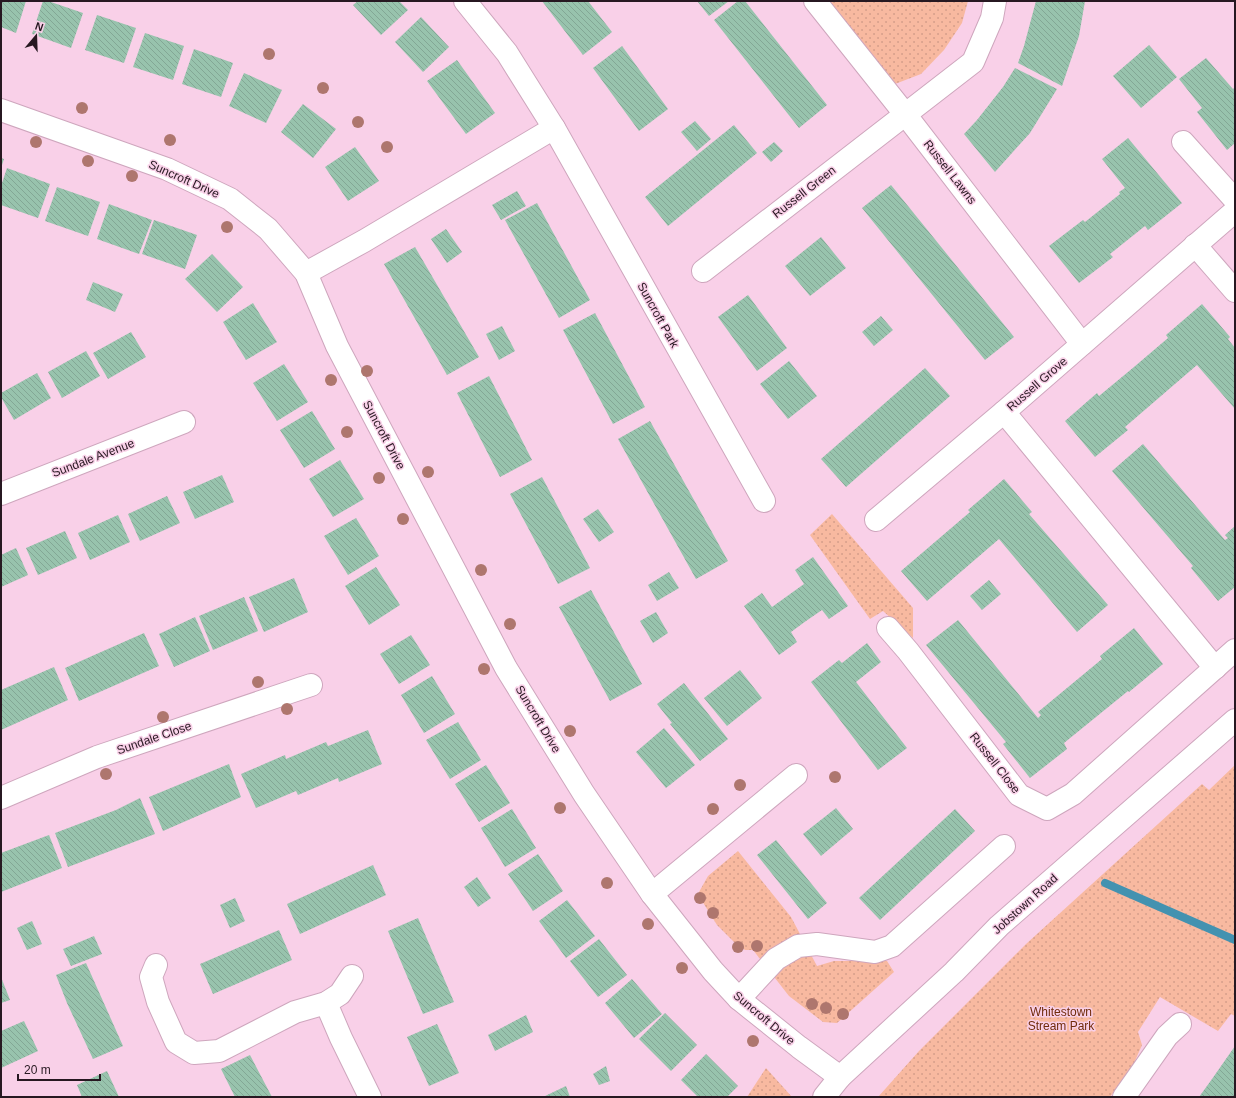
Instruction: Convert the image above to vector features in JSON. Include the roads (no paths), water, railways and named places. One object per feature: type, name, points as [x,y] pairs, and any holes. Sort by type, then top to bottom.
[{"type":"street","name":"Suncroft Park","points":[[465,1],[507,53],[554,128],[764,501]]},
{"type":"street","name":"Russell Lawns","points":[[816,1],[1082,344]]},
{"type":"street","name":"Russell Green","points":[[703,270],[973,62],[992,18],[995,1]]},
{"type":"street","name":"Suncroft Drive","points":[[1,110],[167,169],[230,199],[268,229],[306,273],[337,346],[506,668],[584,794],[652,894],[713,971],[739,999],[799,1047],[840,1077]]},
{"type":"street","points":[[306,273],[364,241],[554,128]]},
{"type":"street","points":[[1183,142],[1235,200]]},
{"type":"street","name":"Russell Grove","points":[[876,520],[1004,412],[1235,211]]},
{"type":"street","points":[[1195,245],[1235,292]]},
{"type":"street","points":[[1004,412],[1215,668]]},
{"type":"street","name":"Sundale Avenue","points":[[1,494],[184,422]]},
{"type":"street","name":"Russell Close","points":[[888,628],[908,651],[1019,796],[1047,809],[1074,794],[1235,650]]},
{"type":"street","name":"Sundale Close","points":[[1,798],[97,757],[311,685]]},
{"type":"street","name":"Jobstown Road","points":[[824,1097],[840,1077],[954,972],[999,926],[1235,720]]},
{"type":"street","points":[[652,894],[796,774]]},
{"type":"street","points":[[739,999],[776,959],[798,946],[817,944],[875,952],[892,946],[1004,846]]},
{"type":"street","points":[[156,965],[150,977],[158,1002],[176,1042],[194,1053],[219,1051],[295,1012],[326,1003],[340,994],[352,976]]},
{"type":"street","points":[[326,1003],[340,1038],[370,1097]]},
{"type":"street","points":[[1124,1097],[1168,1036],[1180,1024]]},
{"type":"waterway","points":[[1105,883],[1235,940]]},
{"type":"park label","name":"Whitestown Stream Park","points":[[1061,1019]]}]
